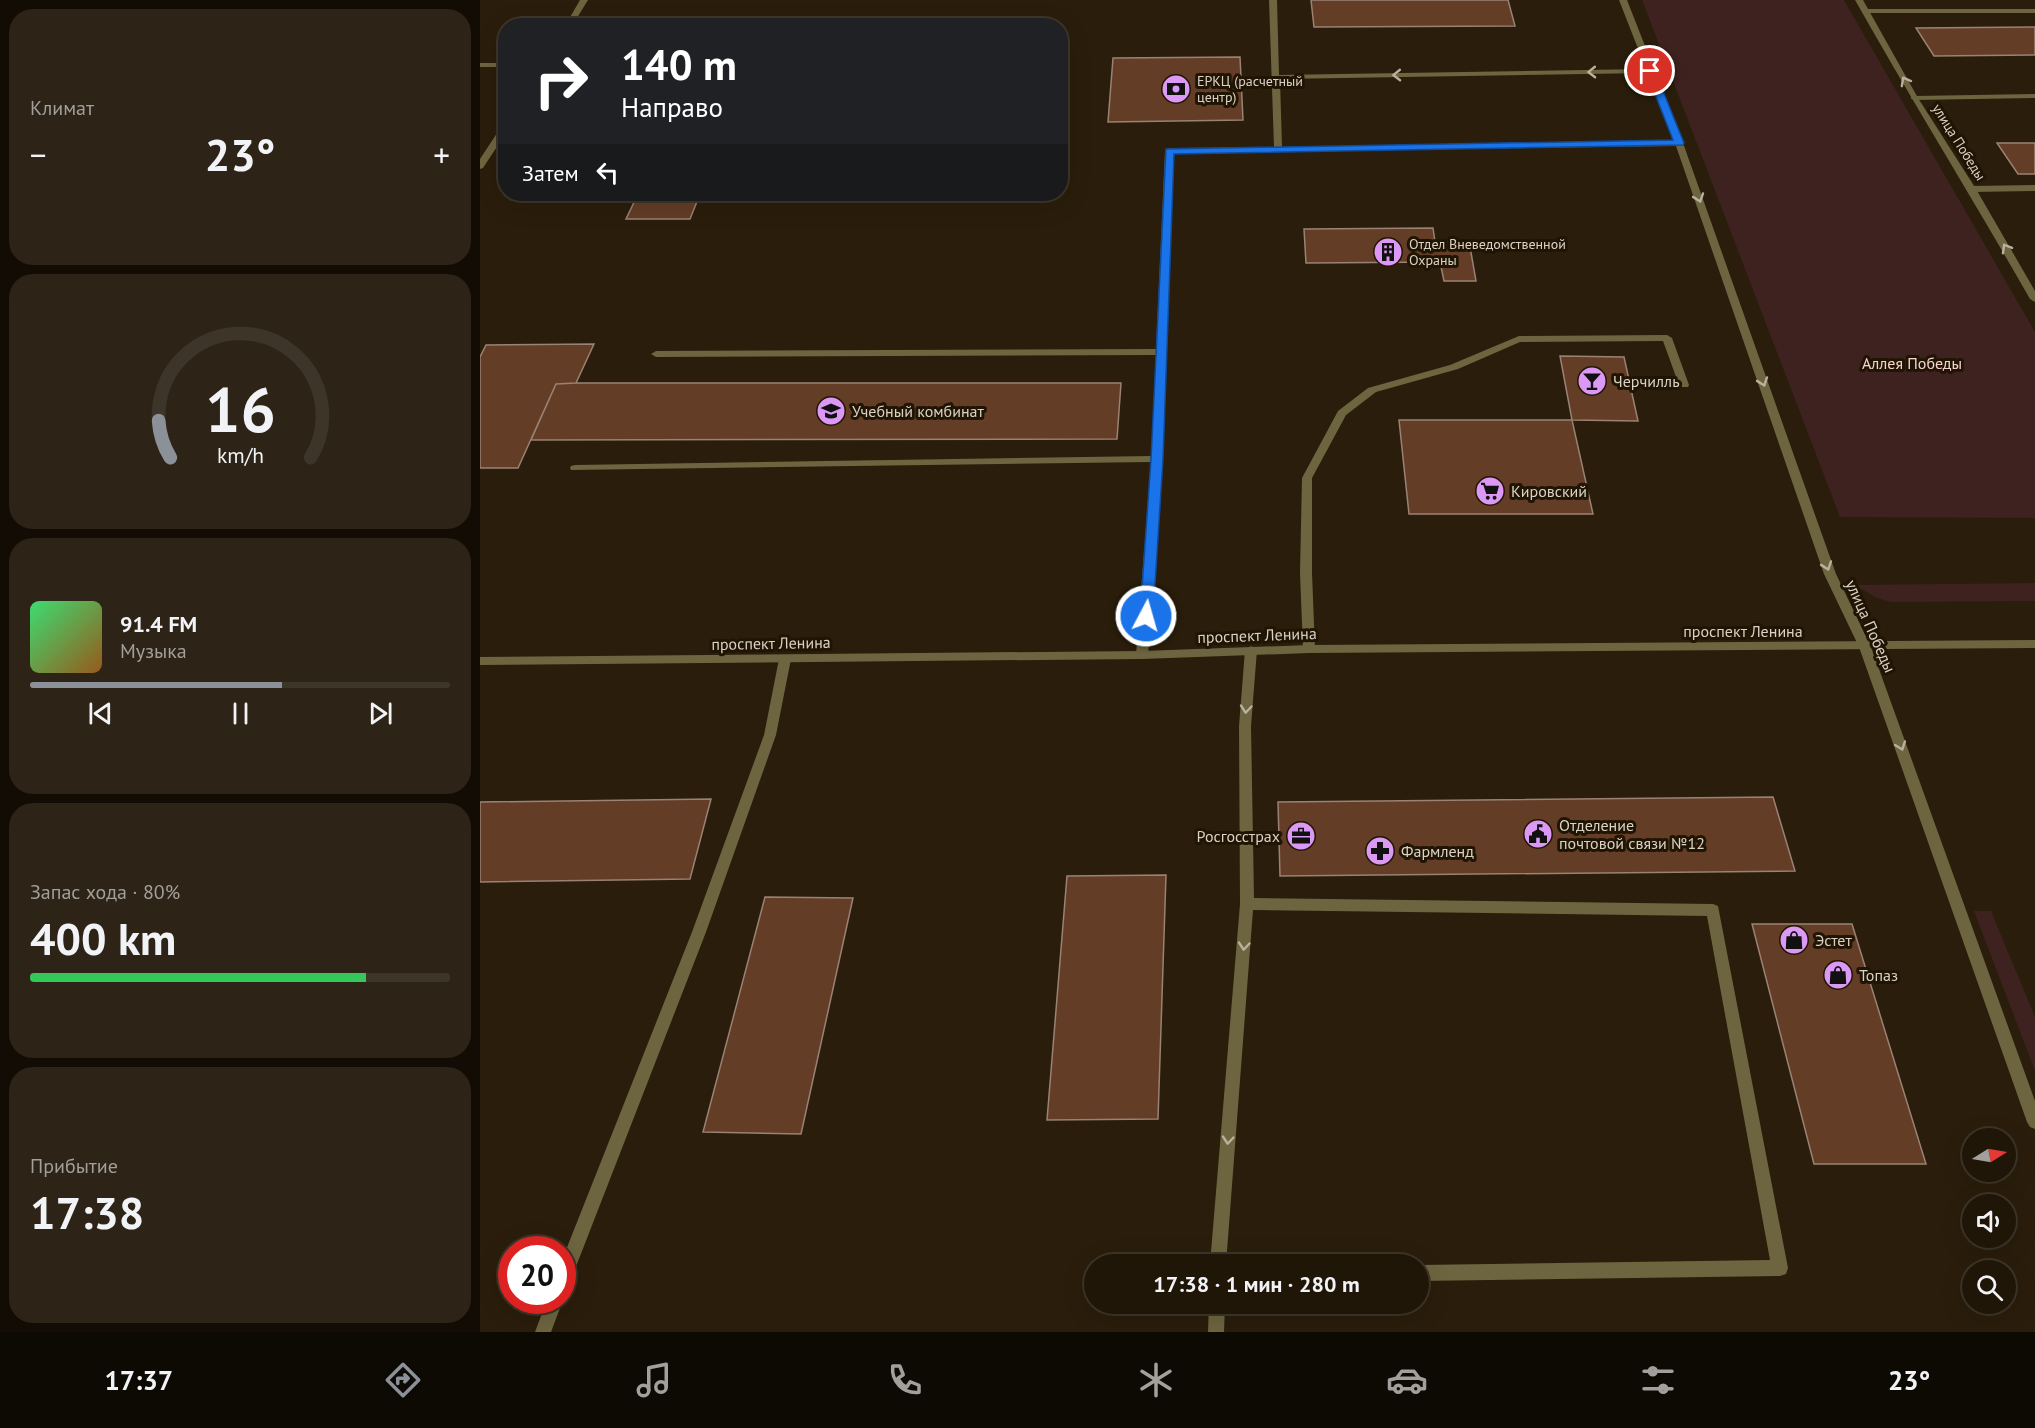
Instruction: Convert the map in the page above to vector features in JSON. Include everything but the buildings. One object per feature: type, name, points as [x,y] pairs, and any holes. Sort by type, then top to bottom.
[{"type":"street","points":[[573,18],[584,0]]},
{"type":"street","points":[[1273,0],[1278,149]]},
{"type":"street","name":"улица Победы","points":[[1623,0],[1679,143],[1830,574],[1865,647],[2035,1122]]},
{"type":"street","name":"улица Победы","points":[[1859,0],[1914,98],[1972,189],[2035,298]]},
{"type":"street","points":[[1866,11],[2035,11]]},
{"type":"street","points":[[480,65],[498,65]]},
{"type":"street","points":[[1276,77],[1650,71]]},
{"type":"street","points":[[1914,98],[2035,96]]},
{"type":"street","points":[[480,166],[498,138]]},
{"type":"street","points":[[1142,655],[1157,459],[1169,151],[1679,143]]},
{"type":"street","points":[[1972,189],[2035,188]]},
{"type":"street","points":[[1309,649],[1306,573],[1307,478],[1342,413],[1372,390],[1454,367],[1520,339],[1667,338],[1684,385]]},
{"type":"street","points":[[656,354],[1161,352]]},
{"type":"street","points":[[574,468],[1157,459]]},
{"type":"street","name":"проспект Ленина","points":[[480,661],[1142,655],[1309,649],[1865,647],[2035,644]]},
{"type":"street","points":[[1219,1254],[1247,904],[1245,726],[1251,651]]},
{"type":"street","points":[[576,1246],[699,932],[770,735],[785,659]]},
{"type":"street","points":[[1247,904],[1713,910],[1780,1268],[1429,1273]]},
{"type":"street","points":[[543,1332],[550,1314]]},
{"type":"street","points":[[1216,1314],[1216,1332]]},
{"type":"green space","name":"Аллея Победы","points":[[1642,0],[1844,0],[2035,332],[2035,518],[1840,517]]},
{"type":"green space","points":[[2035,583],[2035,601],[1891,602],[1877,598],[1854,585]]},
{"type":"green space","points":[[1974,911],[1991,911],[2035,1017],[2035,1071]]},
{"type":"place","name":"ЕРКЦ (расчетный центр)","points":[[1176,89]]},
{"type":"place","name":"Отдел Вневедомственной Охраны","points":[[1388,252]]},
{"type":"place","name":"Черчилль","points":[[1592,381]]},
{"type":"place","name":"Учебный комбинат","points":[[831,411]]},
{"type":"place","name":"Кировский","points":[[1490,491]]},
{"type":"place","name":"Отделение почтовой связи №12","points":[[1538,834]]},
{"type":"place","name":"Росгосстрах","points":[[1301,836]]},
{"type":"place","name":"Фармленд","points":[[1380,851]]},
{"type":"place","name":"Эстет","points":[[1794,940]]},
{"type":"place","name":"Топаз","points":[[1838,975]]},
{"type":"route","points":[[1146,616],[1157,459],[1169,151],[1679,143],[1650,71]]}]
